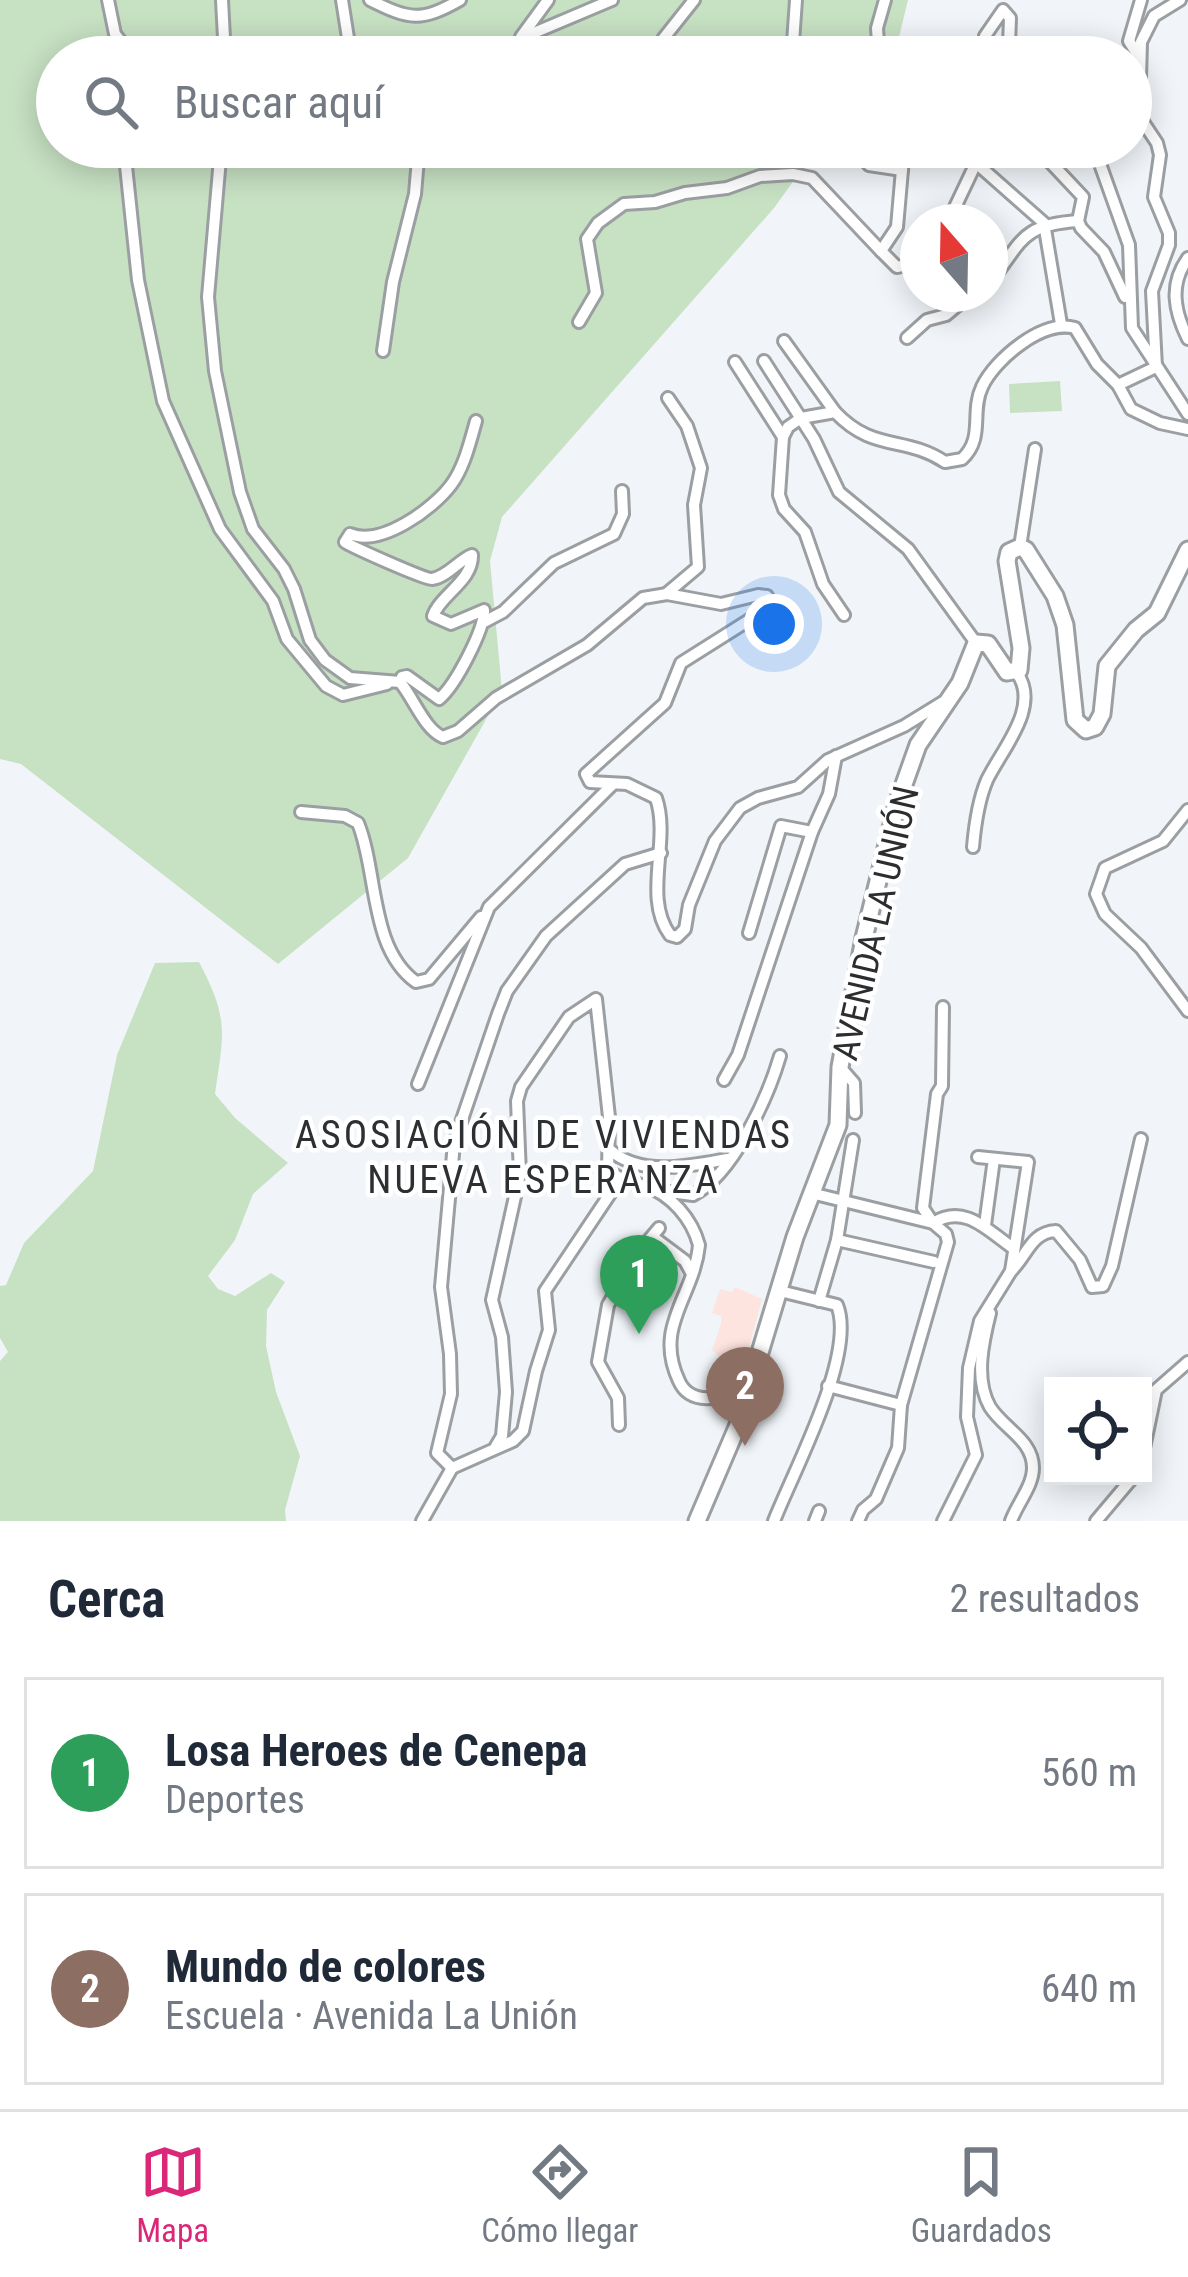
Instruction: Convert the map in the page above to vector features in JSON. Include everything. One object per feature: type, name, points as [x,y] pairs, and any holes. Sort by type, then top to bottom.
[{"type":"main road","points":[[976,643],[988,644],[1004,669],[1017,673],[1021,648],[1007,556],[1020,547],[1055,596],[1065,625],[1076,720],[1086,730],[1095,727],[1102,714],[1107,666],[1136,630],[1157,613],[1188,550]]},
{"type":"main road","name":"AVENIDA LA UNIÓN","points":[[697,1521],[738,1425],[811,1193],[838,1125],[841,1067],[864,938],[897,804],[918,745],[950,697],[976,643]]},
{"type":"street","points":[[108,0],[117,36]]},
{"type":"street","points":[[222,0],[224,36]]},
{"type":"street","points":[[342,0],[348,36]]},
{"type":"street","points":[[370,0],[412,18],[460,0]]},
{"type":"street","points":[[523,36],[548,0]]},
{"type":"street","points":[[529,36],[612,0]]},
{"type":"street","points":[[664,36],[694,0]]},
{"type":"street","points":[[793,36],[796,0]]},
{"type":"street","points":[[878,36],[884,0]]},
{"type":"street","points":[[1131,36],[1141,0]]},
{"type":"street","points":[[1144,36],[1154,16],[1180,0]]},
{"type":"street","points":[[985,36],[1003,10],[1010,18],[1009,36]]},
{"type":"street","points":[[1152,136],[1160,154],[1154,197],[1169,233],[1152,291],[1156,367]]},
{"type":"street","points":[[126,168],[138,280],[157,382],[220,529],[273,602],[286,639],[326,686],[343,695],[407,676],[434,698],[442,698],[484,622],[503,612],[554,563],[614,534],[623,514],[622,490]]},
{"type":"street","points":[[219,168],[208,297],[215,371],[240,492],[253,529],[294,589],[304,625],[340,674],[395,683],[416,700],[440,737],[451,735],[496,698],[586,646],[643,598],[666,594],[721,604],[758,595],[770,601],[765,610],[681,663],[665,703],[587,771],[590,782],[627,784],[656,798],[661,853],[658,914],[670,935],[677,937],[685,929],[689,904],[715,841],[740,808],[798,787],[836,756],[904,726],[950,697]]},
{"type":"street","points":[[382,351],[418,168]]},
{"type":"street","points":[[881,250],[897,227],[902,170],[889,168]]},
{"type":"street","points":[[957,204],[974,168]]},
{"type":"street","points":[[981,168],[1044,223],[1061,324]]},
{"type":"street","points":[[1056,168],[1083,197],[1078,221]]},
{"type":"street","points":[[1102,168],[1129,245],[1132,328],[1188,414]]},
{"type":"street","points":[[579,322],[596,293],[587,238],[598,223],[624,204],[727,188],[760,176],[802,174],[812,178],[900,267]]},
{"type":"street","points":[[1078,221],[1104,252],[1128,306]]},
{"type":"street","points":[[1008,252],[1044,223],[1078,221]]},
{"type":"street","points":[[1188,258],[1176,276],[1175,290],[1178,318],[1188,339]]},
{"type":"street","points":[[907,338],[927,320],[950,312]]},
{"type":"street","points":[[784,341],[853,431],[875,442],[929,452],[945,462],[962,459],[975,443],[980,390],[987,379],[1034,336],[1061,324],[1075,328],[1131,410],[1188,429]]},
{"type":"street","points":[[735,362],[783,437]]},
{"type":"street","points":[[764,362],[802,418],[839,492],[908,549],[976,643]]},
{"type":"street","points":[[1118,385],[1156,367]]},
{"type":"street","points":[[666,594],[698,567],[694,505],[701,468],[687,426],[668,398]]},
{"type":"street","points":[[835,412],[802,418],[788,427],[783,437],[779,495],[784,509],[805,532],[823,584],[844,615]]},
{"type":"street","points":[[476,421],[454,482],[442,495],[403,524],[381,534],[358,538],[350,534],[345,542],[431,580],[472,555],[470,571],[433,616],[451,624],[483,610],[484,622]]},
{"type":"street","points":[[1020,547],[1034,449]]},
{"type":"street","points":[[973,847],[986,783],[1023,711],[1024,689],[1017,673]]},
{"type":"street","points":[[724,1080],[738,1055],[829,794],[836,756]]},
{"type":"street","points":[[302,812],[345,816],[358,823],[384,934],[398,963],[416,982],[429,979],[489,907],[613,784]]},
{"type":"street","points":[[1188,810],[1163,842],[1106,868],[1096,894],[1105,914],[1141,948],[1188,1011]]},
{"type":"street","points":[[748,933],[781,826],[812,832]]},
{"type":"street","points":[[452,1468],[437,1453],[451,1394],[441,1287],[460,1119],[507,991],[545,936],[626,863],[661,853]]},
{"type":"street","points":[[418,1084],[489,907]]},
{"type":"street","points":[[496,1446],[505,1421],[505,1376],[502,1337],[492,1300],[520,1174],[517,1101],[521,1087],[569,1017],[596,999],[608,1170],[613,1176],[652,1188],[692,1195],[712,1180],[760,1113],[780,1056]]},
{"type":"street","points":[[869,1521],[898,1448],[901,1406],[946,1253],[946,1234],[922,1203],[942,1086],[943,1007]]},
{"type":"street","points":[[841,1067],[854,1084],[855,1113]]},
{"type":"street","points":[[819,1300],[836,1240],[853,1139]]},
{"type":"street","points":[[943,1521],[976,1455],[967,1417],[969,1368],[980,1322],[1035,1239],[1056,1231],[1093,1287],[1103,1286],[1112,1266],[1141,1139]]},
{"type":"street","points":[[610,1150],[623,1162],[641,1166],[685,1167],[727,1159]]},
{"type":"street","points":[[978,1156],[1028,1162],[1011,1271]]},
{"type":"street","points":[[985,1225],[994,1159]]},
{"type":"street","points":[[422,1521],[452,1468],[513,1441],[525,1426],[549,1330],[545,1291],[614,1188],[629,1182]]},
{"type":"street","points":[[652,1188],[676,1205],[696,1234],[698,1255],[668,1336],[683,1390],[716,1400],[747,1391]]},
{"type":"street","points":[[811,1193],[933,1223]]},
{"type":"street","points":[[933,1223],[938,1218],[968,1217],[1013,1248]]},
{"type":"street","points":[[619,1425],[618,1398],[598,1356],[608,1304],[638,1253],[656,1233],[691,1272]]},
{"type":"street","points":[[836,1240],[934,1262]]},
{"type":"street","points":[[774,1521],[829,1386],[843,1320],[837,1305],[780,1291]]},
{"type":"street","points":[[996,1292],[982,1357],[983,1387],[990,1406],[1025,1443],[1033,1467],[1011,1521]]},
{"type":"street","points":[[1152,1409],[1156,1390],[1188,1362]]},
{"type":"street","points":[[829,1386],[901,1406]]},
{"type":"street","points":[[1096,1521],[1126,1485]]},
{"type":"street","points":[[858,1521],[876,1499]]},
{"type":"shaded area","points":[[735,1287],[762,1299],[741,1377],[712,1350],[721,1324],[721,1316],[712,1313],[720,1289],[732,1292]]},
{"type":"green space","points":[[0,0],[908,0],[899,36],[36,36],[36,168],[803,168],[774,208],[502,517],[490,561],[502,691],[408,858],[278,964],[21,764],[0,759]]},
{"type":"green space","points":[[1060,381],[1062,411],[1010,413],[1009,384]]},
{"type":"green space","points":[[199,962],[222,1026],[215,1094],[235,1118],[288,1163],[253,1194],[235,1240],[208,1276],[218,1289],[235,1296],[271,1273],[285,1282],[267,1310],[266,1346],[276,1392],[300,1456],[286,1521],[0,1521],[0,1361],[8,1352],[0,1338],[0,1286],[6,1285],[24,1243],[93,1171],[117,1055],[155,963]]},
{"type":"place","name":"Losa Heroes de Cenepa","points":[[639,1334]]},
{"type":"place","name":"Mundo de colores","points":[[745,1446]]},
{"type":"district","name":"ASOSIACIÓN DE VIVIENDAS NUEVA ESPERANZA","points":[[544,1156]]}]
